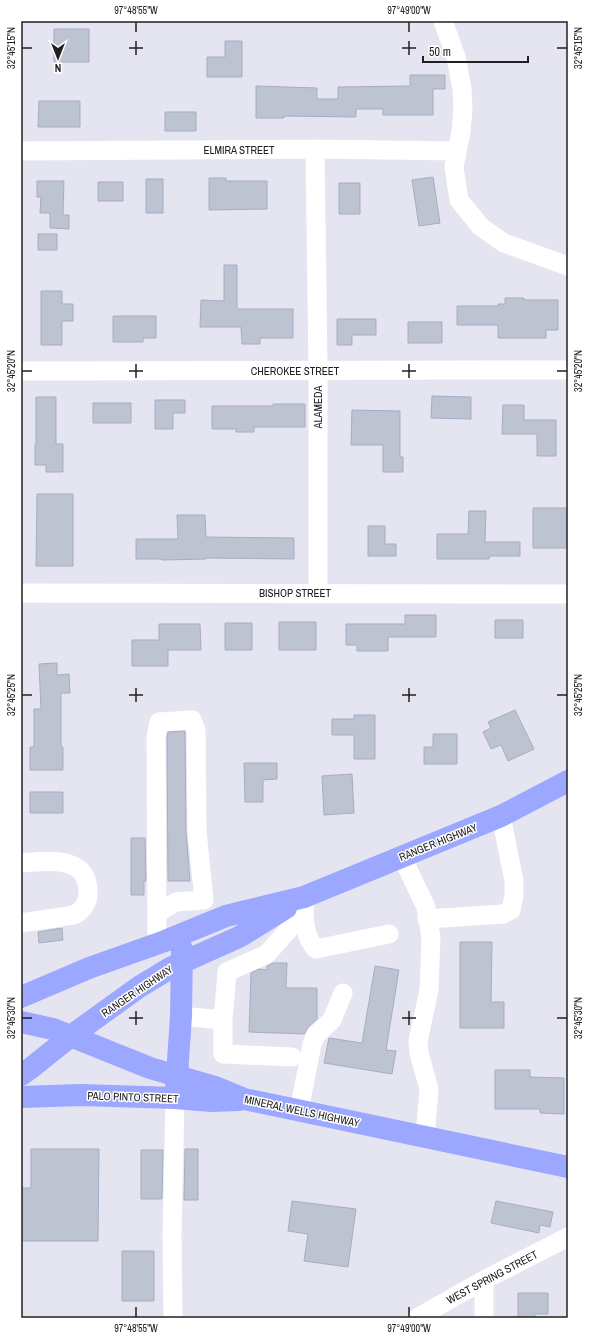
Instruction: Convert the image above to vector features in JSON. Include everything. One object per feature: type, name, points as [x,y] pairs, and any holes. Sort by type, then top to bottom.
[{"type":"main road","name":"RANGER HIGHWAY","points":[[21,1075],[71,1036],[140,987],[172,967],[239,937],[402,857],[501,816],[568,781]]},
{"type":"main road","points":[[536,798],[568,797]]},
{"type":"main road","name":"RANGER HIGHWAY","points":[[21,997],[89,968],[182,934],[226,916],[304,904]]},
{"type":"main road","points":[[176,1087],[181,1016],[182,934]]},
{"type":"main road","name":"MINERAL WELLS HIGHWAY","points":[[21,1022],[54,1029],[150,1068],[176,1087],[215,1087],[244,1099],[568,1167]]},
{"type":"main road","name":"PALO PINTO STREET","points":[[21,1097],[81,1095],[120,1084],[162,1084],[176,1087]]},
{"type":"street","points":[[443,21],[456,56],[462,89],[463,109],[461,132],[454,167],[459,200],[481,227],[504,243],[568,266]]},
{"type":"street","name":"ELMIRA STREET","points":[[21,151],[315,149],[456,151]]},
{"type":"street","name":"ALAMEDA","points":[[315,149],[318,371],[318,593]]},
{"type":"street","name":"CHEROKEE STREET","points":[[21,371],[568,370]]},
{"type":"street","name":"BISHOP STREET","points":[[21,593],[568,594]]},
{"type":"street","points":[[157,913],[176,902],[204,900],[197,831],[196,730],[192,720],[159,722],[156,737],[157,943]]},
{"type":"street","points":[[428,919],[503,914],[511,910],[514,895],[514,881],[501,816]]},
{"type":"street","points":[[402,857],[426,907],[431,938],[429,990],[418,1041],[419,1053],[429,1089],[425,1137]]},
{"type":"street","points":[[21,863],[52,861],[70,863],[77,867],[83,874],[88,892],[88,899],[84,906],[76,914],[21,923]]},
{"type":"street","points":[[304,904],[304,926],[311,944],[316,949],[389,934]]},
{"type":"street","points":[[292,1058],[223,1054],[223,1020],[227,972],[267,954],[304,904]]},
{"type":"street","points":[[299,1110],[312,1044],[316,1035],[332,1020],[343,993]]},
{"type":"street","points":[[181,1016],[223,1020]]},
{"type":"street","points":[[173,1318],[172,1237],[176,1087]]},
{"type":"street","name":"WEST SPRING STREET","points":[[417,1318],[484,1280],[568,1237]]},
{"type":"street","points":[[484,1280],[484,1318]]},
{"type":"building","points":[[54,29],[89,29],[89,62],[54,62]]},
{"type":"building","points":[[225,41],[242,41],[242,77],[207,77],[207,57],[225,57]]},
{"type":"building","points":[[410,75],[445,75],[445,89],[433,89],[433,115],[383,115],[383,109],[356,109],[356,117],[284,116],[284,118],[256,118],[256,86],[317,88],[317,99],[338,99],[338,87],[410,86]]},
{"type":"building","points":[[39,101],[80,101],[80,127],[38,127]]},
{"type":"building","points":[[165,112],[196,112],[196,131],[165,131]]},
{"type":"building","points":[[433,177],[440,223],[419,226],[412,180]]},
{"type":"building","points":[[209,178],[226,178],[226,181],[267,181],[267,209],[209,210]]},
{"type":"building","points":[[146,179],[163,179],[163,213],[146,213]]},
{"type":"building","points":[[37,181],[64,181],[63,215],[69,215],[69,229],[50,228],[50,213],[40,213],[41,197],[37,197]]},
{"type":"building","points":[[98,182],[123,182],[123,201],[98,201]]},
{"type":"building","points":[[339,183],[360,183],[360,214],[339,214]]},
{"type":"building","points":[[38,234],[57,234],[57,250],[38,250]]},
{"type":"building","points":[[224,265],[237,265],[237,309],[293,309],[293,338],[260,338],[260,344],[242,344],[241,327],[200,327],[201,300],[224,301]]},
{"type":"building","points":[[41,291],[62,291],[62,304],[73,304],[73,321],[62,321],[62,345],[41,345]]},
{"type":"building","points":[[505,298],[524,298],[524,300],[558,300],[558,330],[546,330],[546,338],[498,338],[498,325],[457,325],[457,306],[498,306],[498,304],[505,304]]},
{"type":"building","points":[[113,316],[156,316],[156,338],[143,338],[143,342],[113,342]]},
{"type":"building","points":[[337,319],[376,319],[376,335],[352,335],[352,345],[337,345]]},
{"type":"building","points":[[408,322],[442,322],[442,343],[408,343]]},
{"type":"building","points":[[432,396],[471,397],[471,419],[431,418]]},
{"type":"building","points":[[36,397],[56,397],[56,444],[63,444],[63,472],[46,472],[46,465],[35,465]]},
{"type":"building","points":[[155,400],[185,400],[185,413],[173,413],[173,429],[155,429]]},
{"type":"building","points":[[93,403],[131,403],[131,423],[93,423]]},
{"type":"building","points":[[273,404],[305,404],[305,427],[254,427],[254,432],[236,432],[236,429],[212,429],[212,406],[273,406]]},
{"type":"building","points":[[503,405],[524,405],[524,420],[556,420],[556,456],[537,456],[537,434],[502,434]]},
{"type":"building","points":[[352,410],[400,411],[400,457],[403,457],[403,472],[383,472],[383,445],[351,445]]},
{"type":"building","points":[[37,494],[73,494],[73,566],[36,566]]},
{"type":"building","points":[[533,508],[568,508],[568,548],[533,548]]},
{"type":"building","points":[[469,511],[486,511],[485,542],[520,542],[520,556],[490,556],[489,559],[437,559],[437,534],[468,534]]},
{"type":"building","points":[[177,515],[205,515],[206,537],[294,538],[294,559],[136,559],[136,539],[178,539]]},
{"type":"building","points":[[368,526],[385,526],[385,544],[396,544],[396,556],[368,556]]},
{"type":"building","points":[[405,615],[436,615],[436,637],[388,637],[388,651],[357,651],[357,645],[346,645],[346,624],[405,624]]},
{"type":"building","points":[[495,620],[523,620],[523,638],[495,638]]},
{"type":"building","points":[[279,622],[316,622],[316,650],[279,650]]},
{"type":"building","points":[[225,623],[252,623],[252,650],[225,650]]},
{"type":"building","points":[[159,624],[200,624],[201,650],[168,650],[168,666],[132,666],[132,640],[159,640]]},
{"type":"building","points":[[57,663],[57,675],[69,674],[70,693],[61,693],[61,747],[63,747],[63,770],[30,770],[30,747],[34,747],[34,709],[41,709],[39,664]]},
{"type":"building","points":[[515,710],[534,749],[508,761],[501,745],[491,749],[483,732],[491,728],[488,722]]},
{"type":"building","points":[[354,715],[375,715],[375,759],[354,759],[354,735],[332,735],[332,719],[354,719]]},
{"type":"building","points":[[185,731],[186,831],[190,881],[168,881],[167,738],[168,732]]},
{"type":"building","points":[[433,734],[457,734],[457,764],[424,764],[424,747],[433,747]]},
{"type":"building","points":[[244,763],[277,763],[277,779],[263,780],[263,802],[245,802]]},
{"type":"building","points":[[352,774],[354,813],[324,815],[322,776]]},
{"type":"building","points":[[30,792],[63,792],[63,813],[30,813]]},
{"type":"building","points":[[131,838],[145,838],[146,881],[144,881],[144,895],[131,895]]},
{"type":"building","points":[[62,928],[63,940],[39,943],[38,932]]},
{"type":"building","points":[[460,942],[492,942],[491,1002],[504,1002],[504,1028],[460,1028]]},
{"type":"building","points":[[273,963],[287,963],[286,988],[317,988],[317,1019],[308,1027],[304,1034],[249,1032],[251,973],[259,969],[267,970],[267,966]]},
{"type":"building","points":[[375,966],[399,970],[386,1050],[396,1051],[392,1074],[324,1063],[329,1038],[362,1043]]},
{"type":"building","points":[[495,1070],[530,1070],[530,1077],[564,1078],[564,1114],[540,1113],[540,1109],[495,1109]]},
{"type":"building","points":[[31,1149],[99,1149],[98,1241],[21,1241],[21,1188],[31,1188]]},
{"type":"building","points":[[185,1149],[198,1149],[198,1200],[184,1200]]},
{"type":"building","points":[[141,1150],[163,1150],[162,1199],[141,1199]]},
{"type":"building","points":[[292,1201],[356,1209],[348,1267],[304,1261],[308,1234],[288,1231]]},
{"type":"building","points":[[496,1201],[553,1212],[550,1227],[540,1225],[539,1233],[491,1223]]},
{"type":"building","points":[[122,1251],[154,1251],[154,1301],[122,1301]]},
{"type":"building","points":[[518,1293],[548,1293],[548,1314],[535,1314],[535,1318],[518,1318]]}]
